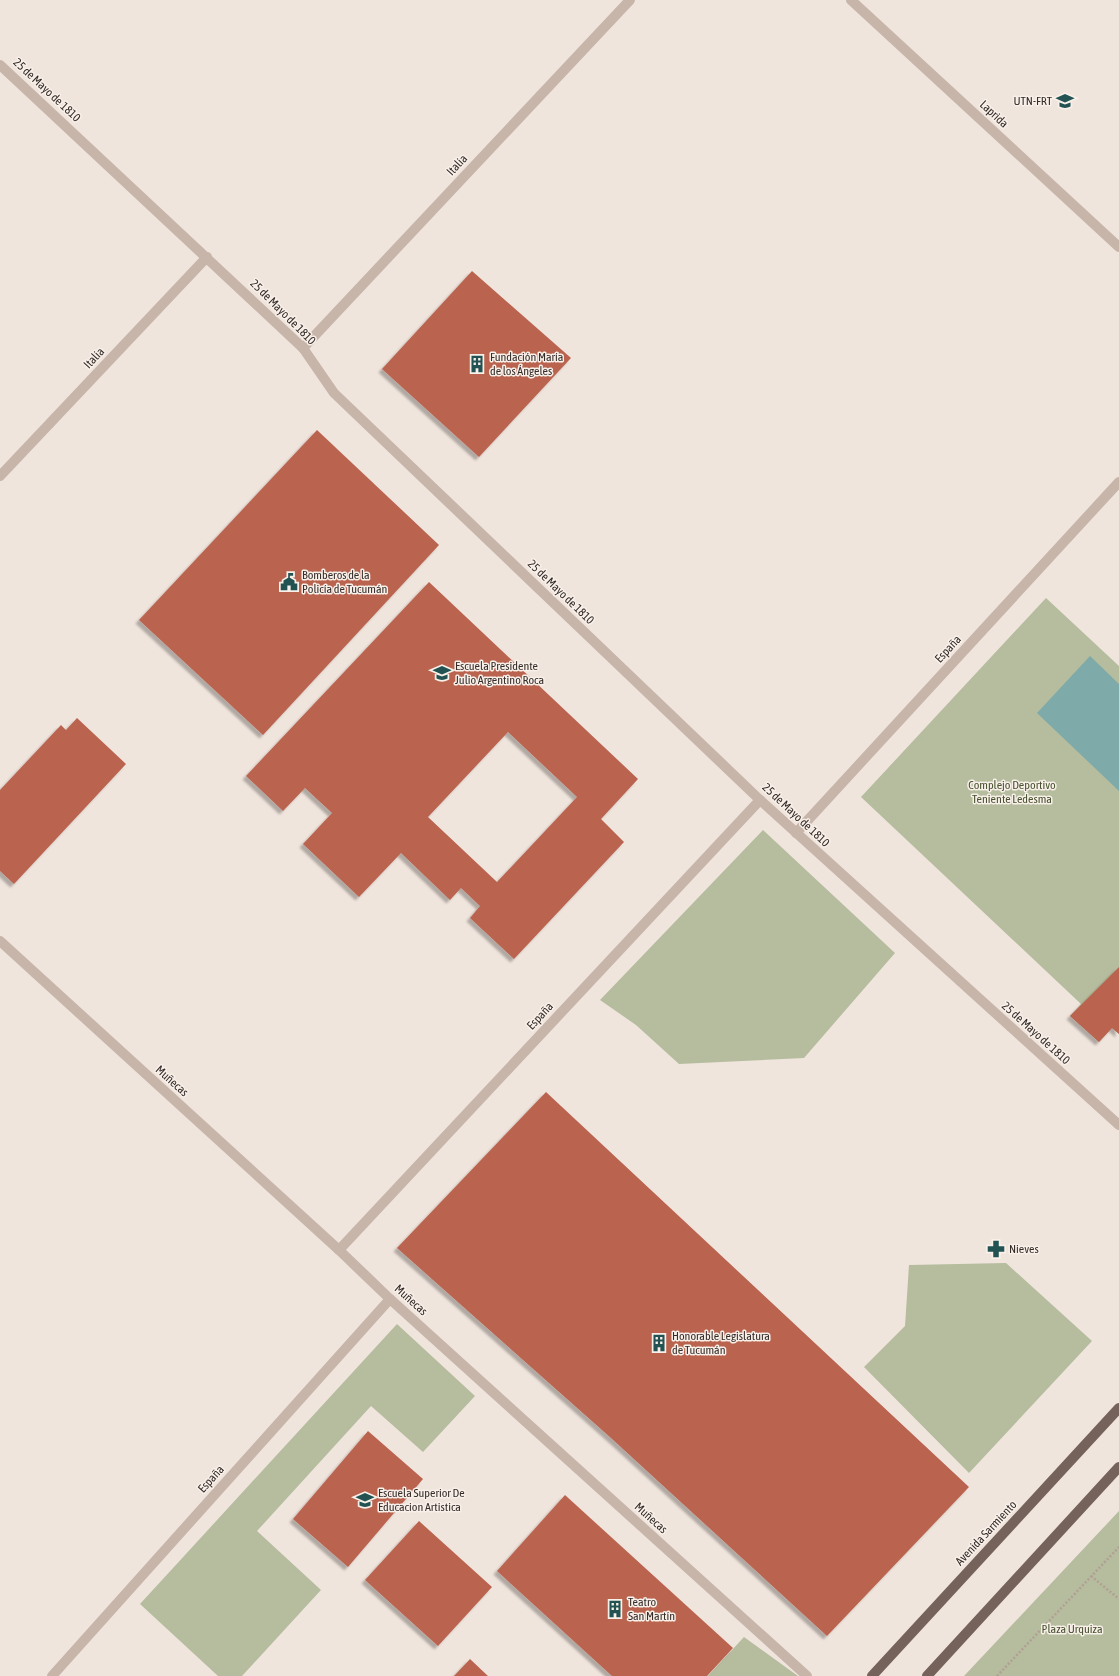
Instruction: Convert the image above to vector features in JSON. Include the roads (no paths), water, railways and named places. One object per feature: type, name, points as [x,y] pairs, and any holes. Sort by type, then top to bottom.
[{"type":"main road","name":"Avenida Sarmiento","points":[[872,1676],[1119,1408]]},
{"type":"main road","points":[[927,1676],[1119,1467]]},
{"type":"street","name":"Italia","points":[[303,348],[630,0]]},
{"type":"street","name":"Laprida","points":[[851,0],[1119,247]]},
{"type":"street","name":"25 de Mayo de 1810","points":[[0,65],[303,348],[334,393],[760,800],[1119,1125]]},
{"type":"street","name":"Italia","points":[[0,476],[207,257]]},
{"type":"street","name":"España","points":[[796,833],[1119,482]]},
{"type":"street","name":"España","points":[[339,1250],[760,800]]},
{"type":"street","name":"Muñecas","points":[[0,941],[339,1250],[390,1299],[806,1676]]},
{"type":"street","name":"España","points":[[52,1676],[390,1299]]},
{"type":"water","points":[[1090,656],[1119,684],[1119,791],[1037,713]]},
{"type":"place","name":"UTN-FRT","points":[[1065,101]]},
{"type":"place","name":"Fundación María de los Ángeles","points":[[477,364]]},
{"type":"place","name":"Bomberos de la Policía de Tucumán","points":[[289,582]]},
{"type":"place","name":"Escuela Presidente Julio Argentino Roca","points":[[442,673]]},
{"type":"place","name":"Nieves","points":[[996,1249]]},
{"type":"place","name":"Honorable Legislatura de Tucumán","points":[[659,1343]]},
{"type":"place","name":"Escuela Superior De Educacion Artistica","points":[[365,1500]]},
{"type":"place","name":"Teatro San Martín","points":[[615,1609]]},
{"type":"park label","name":"Complejo Deportivo Teniente Ledesma","points":[[1012,792]]},
{"type":"park label","name":"Plaza Urquiza","points":[[1072,1629]]}]
